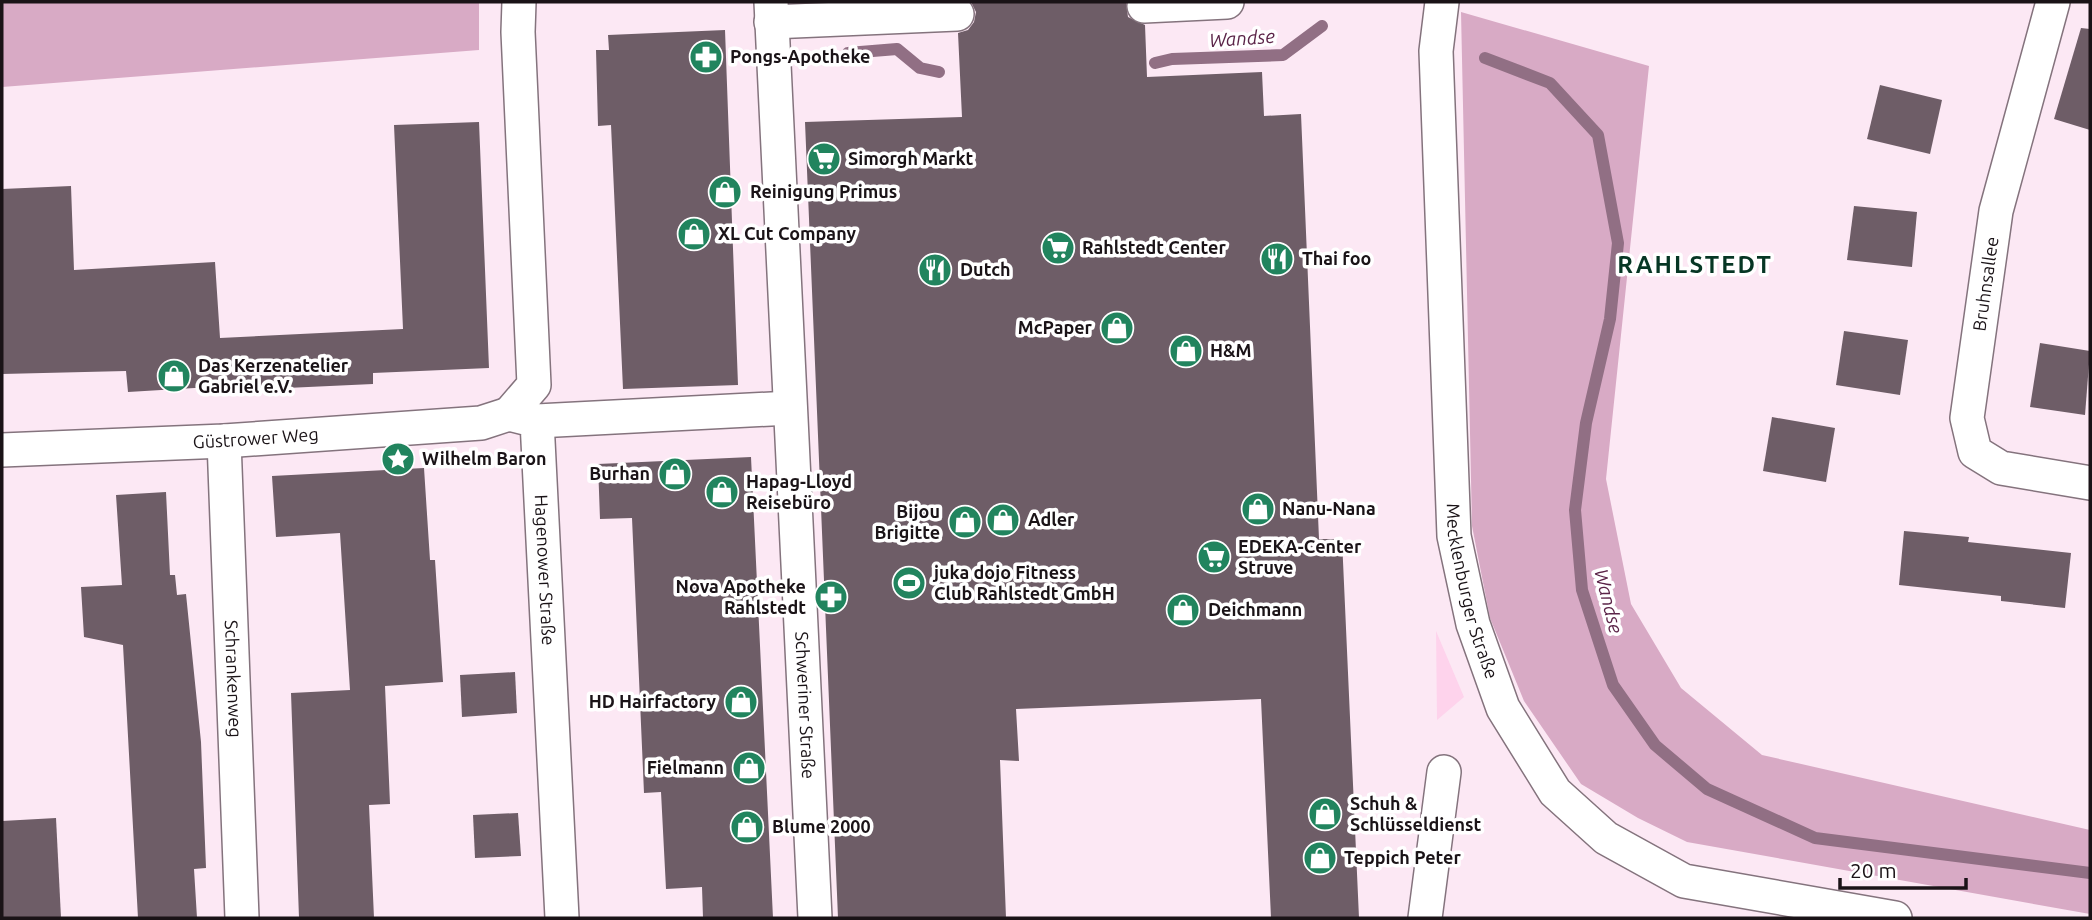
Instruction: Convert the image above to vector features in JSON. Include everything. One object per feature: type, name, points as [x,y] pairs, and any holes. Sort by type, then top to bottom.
[{"type":"street","points":[[519,2],[518,32],[534,385],[523,418],[790,408]]},
{"type":"street","points":[[1144,6],[1227,2]]},
{"type":"street","name":"Mecklenburger Straße","points":[[1442,2],[1436,51],[1454,536],[1473,624],[1503,708],[1555,792],[1606,838],[1684,881],[1895,918]]},
{"type":"street","name":"Bruhnsallee","points":[[2053,2],[1996,211],[1967,418],[1975,452],[2001,468],[2090,482]]},
{"type":"street","points":[[771,12],[957,14]]},
{"type":"street","name":"Schweriner Straße","points":[[771,12],[815,918]]},
{"type":"street","name":"Güstrower Weg","points":[[2,450],[224,441],[523,418]]},
{"type":"street","name":"Hagenower Straße","points":[[523,418],[562,918]]},
{"type":"street","name":"Schrankenweg","points":[[224,441],[242,918]]},
{"type":"street","points":[[1425,918],[1444,772]]},
{"type":"shaded area","points":[[2,2],[479,2],[479,50],[2,87]]},
{"type":"shaded area","points":[[1461,12],[1649,66],[1606,479],[1631,604],[1681,688],[1762,755],[2090,830],[2090,914],[1687,842],[1638,818],[1581,784],[1524,701],[1490,618],[1472,526]]},
{"type":"shaded area","points":[[1436,631],[1464,697],[1437,720]]},
{"type":"building","name":"Rahlstedt Center","points":[[971,2],[1126,2],[1128,17],[1145,25],[1147,77],[1262,72],[1264,116],[1301,114],[1319,539],[1342,539],[1359,918],[1271,918],[1261,699],[1016,709],[1019,761],[1000,760],[1006,918],[838,918],[805,122],[962,117],[958,33],[968,30],[974,22],[976,12]]},
{"type":"building","points":[[2081,28],[2090,29],[2090,130],[2054,119]]},
{"type":"building","points":[[725,30],[738,385],[623,389],[611,125],[598,126],[596,50],[609,50],[608,35]]},
{"type":"building","points":[[1880,85],[1942,100],[1930,154],[1867,139]]},
{"type":"building","points":[[479,122],[489,368],[373,373],[373,384],[244,390],[244,385],[128,392],[126,371],[2,374],[2,189],[71,186],[74,270],[215,262],[220,338],[403,329],[394,125]]},
{"type":"building","points":[[1854,206],[1917,212],[1912,267],[1847,260]]},
{"type":"building","points":[[1844,331],[1908,340],[1900,395],[1836,385]]},
{"type":"building","points":[[2040,343],[2090,351],[2085,415],[2030,407]]},
{"type":"building","points":[[1772,417],[1835,428],[1826,482],[1763,471]]},
{"type":"building","points":[[751,457],[773,918],[703,918],[702,887],[666,889],[661,792],[644,793],[632,518],[600,519],[598,464]]},
{"type":"building","points":[[424,468],[430,560],[435,560],[443,682],[385,686],[390,804],[369,805],[374,918],[299,918],[291,693],[350,690],[340,533],[276,537],[272,476]]},
{"type":"building","points":[[166,492],[170,575],[175,575],[177,595],[186,594],[201,742],[206,868],[194,869],[197,918],[138,918],[123,645],[84,637],[81,587],[122,585],[116,495]]},
{"type":"building","points":[[1904,531],[1969,537],[1968,542],[2071,553],[2065,608],[2001,601],[2001,596],[1899,585]]},
{"type":"building","points":[[515,672],[517,713],[462,717],[460,675]]},
{"type":"building","points":[[518,813],[521,856],[475,858],[473,815]]},
{"type":"building","points":[[56,818],[61,918],[2,918],[2,821]]},
{"type":"waterway","name":"Wandse","points":[[1155,63],[1172,59],[1283,55],[1322,26]]},
{"type":"waterway","name":"Wandse","points":[[848,53],[897,49],[920,68],[939,72]]},
{"type":"waterway","name":"Wandse","points":[[1485,58],[1550,83],[1598,135],[1618,243],[1610,319],[1586,423],[1575,510],[1582,590],[1613,685],[1655,745],[1707,789],[1815,838],[2090,873]]},
{"type":"place","name":"Pongs-Apotheke","points":[[706,57]]},
{"type":"place","name":"Simorgh Markt","points":[[824,159]]},
{"type":"place","name":"Reinigung Primus","points":[[725,192]]},
{"type":"place","name":"XL Cut Company","points":[[694,234]]},
{"type":"place","name":"Rahlstedt Center","points":[[1058,248]]},
{"type":"place","name":"Thai foo","points":[[1277,259]]},
{"type":"place","name":"Dutch","points":[[935,270]]},
{"type":"place","name":"McPaper","points":[[1117,328]]},
{"type":"place","name":"H&M","points":[[1186,351]]},
{"type":"place","name":"Das Kerzenatelier Gabriel e.V.","points":[[174,376]]},
{"type":"place","name":"Wilhelm Baron","points":[[398,459]]},
{"type":"place","name":"Burhan","points":[[675,474]]},
{"type":"place","name":"Hapag-Lloyd Reisebüro","points":[[722,492]]},
{"type":"place","name":"Nanu-Nana","points":[[1258,509]]},
{"type":"place","name":"Adler","points":[[1003,520]]},
{"type":"place","name":"Bijou Brigitte","points":[[965,522]]},
{"type":"place","name":"EDEKA-Center Struve","points":[[1214,557]]},
{"type":"place","name":"juka dojo Fitness Club Rahlstedt GmbH","points":[[909,583]]},
{"type":"place","name":"Nova Apotheke Rahlstedt","points":[[831,597]]},
{"type":"place","name":"Deichmann","points":[[1183,610]]},
{"type":"place","name":"HD Hairfactory","points":[[741,702]]},
{"type":"place","name":"Fielmann","points":[[749,768]]},
{"type":"place","name":"Schuh & Schlüsseldienst","points":[[1325,814]]},
{"type":"place","name":"Blume 2000","points":[[747,827]]},
{"type":"place","name":"Teppich Peter","points":[[1320,858]]},
{"type":"district","name":"RAHLSTEDT","points":[[1695,265]]}]
